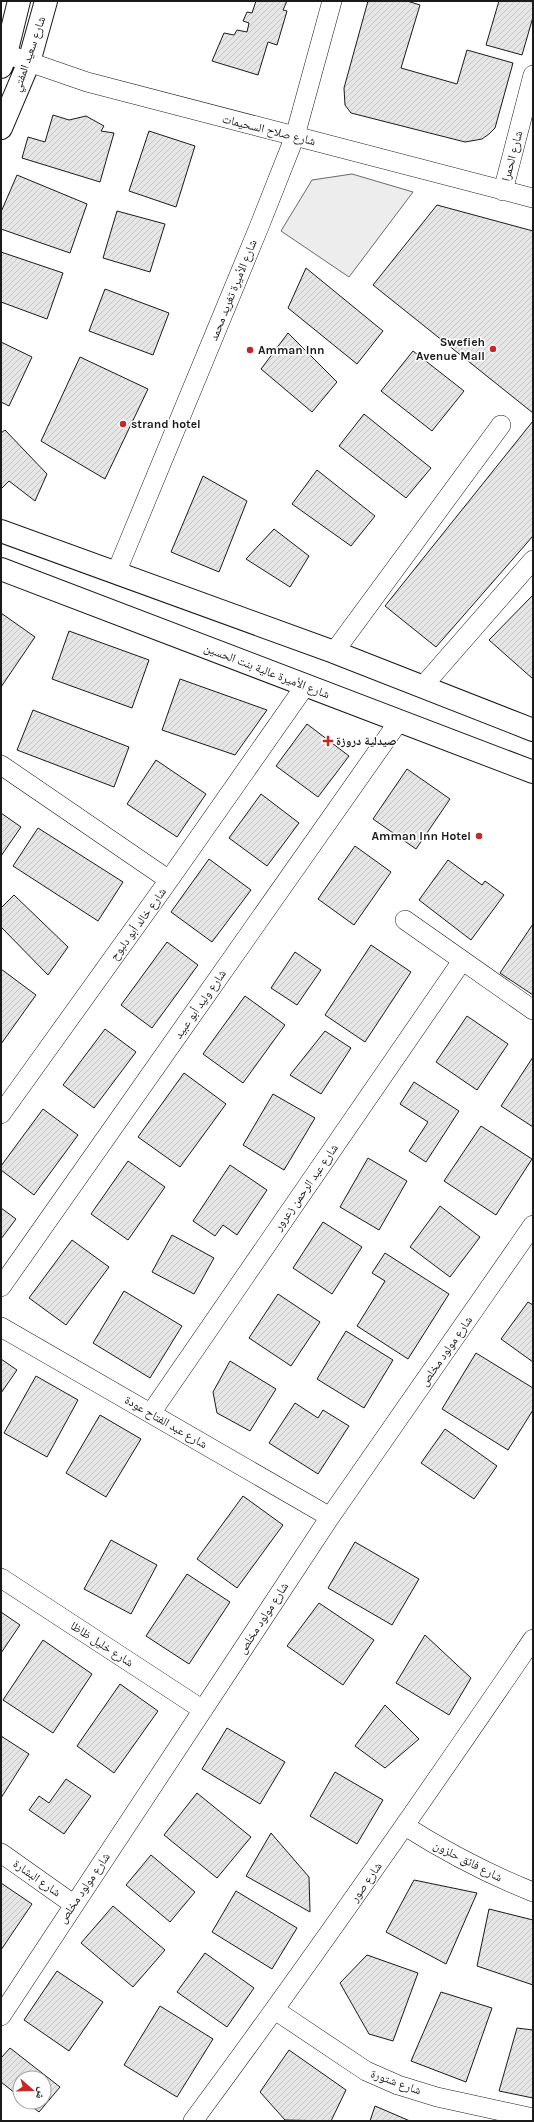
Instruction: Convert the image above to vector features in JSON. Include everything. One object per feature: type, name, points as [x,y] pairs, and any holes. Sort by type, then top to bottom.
[{"type":"main road","name":"شارع سعيد المفتي","points":[[4,60],[19,1]]},
{"type":"main road","name":"شارع سعيد المفتي","points":[[1,128],[29,62],[46,1]]},
{"type":"main road","points":[[1,531],[334,652],[533,730]]},
{"type":"main road","name":"شارع الأميرة عالية بنت الحسين","points":[[1,569],[533,772]]},
{"type":"street","name":"شارع الأميرة تغريد محمد","points":[[116,573],[259,227],[294,136],[332,1]]},
{"type":"street","name":"شارع صلاح السحيمات","points":[[4,60],[29,62],[87,82],[533,198]]},
{"type":"street","name":"شارع الحمرا","points":[[503,190],[533,75]]},
{"type":"street","points":[[334,652],[502,425]]},
{"type":"street","points":[[423,686],[533,560]]},
{"type":"street","points":[[169,880],[305,686]]},
{"type":"street","name":"شارع وليد أبو عبيد","points":[[1,1287],[398,721]]},
{"type":"street","name":"شارع خالد أبو دلبوح","points":[[1,765],[169,880],[1,1114]]},
{"type":"street","points":[[405,920],[533,1010]]},
{"type":"street","name":"شارع عبد الرحمن زعرور","points":[[151,1413],[462,961]]},
{"type":"street","name":"شارع مولود مخلص","points":[[1,2016],[73,1904],[330,1517],[533,1225]]},
{"type":"street","name":"شارع عبد الفتاح عودة","points":[[1,1327],[330,1517]]},
{"type":"street","name":"شارع خليل ظاظا","points":[[1,1578],[202,1710]]},
{"type":"street","name":"شارع صور","points":[[193,2121],[275,2010],[531,1646]]},
{"type":"street","name":"شارع فائق حلزون","points":[[405,1826],[441,1849],[533,1892]]},
{"type":"street","name":"شارع البشارة","points":[[1,1853],[73,1904]]},
{"type":"street","name":"شارع شتورة","points":[[275,2010],[366,2071],[398,2085],[437,2097],[533,2118]]},
{"type":"shaded area","points":[[352,174],[413,192],[349,277],[281,231],[312,180]]},
{"type":"building","points":[[256,1],[287,1],[283,10],[287,11],[277,45],[268,42],[258,75],[212,61],[224,33],[234,35],[237,30],[247,32],[249,23],[243,21],[247,12],[252,13]]},
{"type":"building","points":[[368,1],[407,1],[420,5],[401,68],[457,84],[467,50],[513,63],[495,128],[489,134],[482,139],[465,142],[351,113],[345,105],[344,88]]},
{"type":"building","points":[[499,1],[533,1],[533,17],[522,55],[486,45]]},
{"type":"building","points":[[53,115],[69,120],[86,116],[104,126],[101,131],[114,133],[100,182],[22,158],[28,137],[45,142]]},
{"type":"building","points":[[149,131],[195,146],[176,207],[129,191]]},
{"type":"building","points":[[17,175],[87,204],[70,253],[1,229],[1,212]]},
{"type":"building","name":"Swefieh Avenue Mall","points":[[437,205],[533,231],[533,413],[373,285]]},
{"type":"building","points":[[117,211],[165,224],[150,272],[103,258]]},
{"type":"building","points":[[1,252],[63,273],[47,319],[1,302]]},
{"type":"building","points":[[306,268],[383,331],[357,364],[288,308]]},
{"type":"building","points":[[105,289],[169,313],[153,355],[89,331]]},
{"type":"building","points":[[288,333],[337,382],[312,412],[261,369]]},
{"type":"building","points":[[1,342],[32,357],[9,406],[1,402]]},
{"type":"building","points":[[413,351],[464,391],[432,431],[381,391]]},
{"type":"building","points":[[80,357],[148,389],[105,479],[41,441]]},
{"type":"building","points":[[364,414],[431,468],[406,498],[339,446]]},
{"type":"building","points":[[533,421],[533,536],[436,647],[385,606]]},
{"type":"building","points":[[5,430],[47,474],[35,501],[9,481],[1,489],[1,433]]},
{"type":"building","points":[[317,470],[375,516],[351,546],[292,504]]},
{"type":"building","points":[[203,476],[247,501],[219,572],[171,552]]},
{"type":"building","points":[[274,529],[309,556],[290,587],[246,559]]},
{"type":"building","points":[[533,595],[533,679],[489,640]]},
{"type":"building","points":[[1,613],[35,637],[1,687]]},
{"type":"building","points":[[69,631],[149,660],[132,708],[52,679]]},
{"type":"building","points":[[180,679],[267,710],[235,755],[162,730]]},
{"type":"building","points":[[33,710],[129,747],[114,787],[17,750]]},
{"type":"building","points":[[307,724],[349,756],[318,797],[276,766]]},
{"type":"building","points":[[156,760],[206,794],[177,837],[127,804]]},
{"type":"building","points":[[407,769],[450,799],[416,849],[373,819]]},
{"type":"building","points":[[261,794],[299,823],[267,866],[229,838]]},
{"type":"building","points":[[1,813],[21,827],[1,856]]},
{"type":"building","points":[[38,828],[123,882],[98,921],[13,866]]},
{"type":"building","points":[[355,846],[391,872],[354,925],[318,899]]},
{"type":"building","points":[[209,859],[251,890],[212,942],[171,912]]},
{"type":"building","points":[[448,860],[482,885],[485,881],[504,895],[471,940],[419,900]]},
{"type":"building","points":[[14,895],[68,947],[48,975],[1,927],[1,908]]},
{"type":"building","points":[[533,924],[533,995],[500,973]]},
{"type":"building","points":[[167,942],[198,965],[152,1028],[121,1005]]},
{"type":"building","points":[[371,945],[411,972],[365,1042],[325,1015]]},
{"type":"building","points":[[295,952],[321,970],[297,1005],[271,988]]},
{"type":"building","points":[[1,969],[36,995],[1,1044]]},
{"type":"building","points":[[245,996],[285,1025],[243,1083],[203,1054]]},
{"type":"building","points":[[467,1016],[508,1044],[477,1090],[436,1062]]},
{"type":"building","points":[[105,1029],[136,1052],[94,1108],[63,1085]]},
{"type":"building","points":[[325,1031],[351,1048],[321,1094],[290,1075]]},
{"type":"building","points":[[533,1057],[533,1127],[501,1106]]},
{"type":"building","points":[[184,1073],[226,1104],[180,1167],[138,1137]]},
{"type":"building","points":[[414,1082],[459,1111],[426,1162],[409,1151],[428,1122],[400,1104]]},
{"type":"building","points":[[273,1094],[315,1118],[284,1170],[243,1145]]},
{"type":"building","points":[[43,1109],[78,1135],[34,1195],[1,1170],[1,1166]]},
{"type":"building","points":[[481,1126],[532,1159],[496,1215],[444,1181]]},
{"type":"building","points":[[368,1158],[407,1181],[379,1230],[340,1207]]},
{"type":"building","points":[[128,1161],[165,1187],[128,1240],[91,1214]]},
{"type":"building","points":[[230,1165],[267,1190],[237,1235],[223,1225],[215,1236],[193,1221]]},
{"type":"building","points":[[440,1206],[480,1237],[450,1277],[410,1247]]},
{"type":"building","points":[[1,1208],[16,1219],[1,1239]]},
{"type":"building","points":[[323,1222],[362,1247],[332,1294],[293,1268]]},
{"type":"building","points":[[172,1235],[214,1258],[194,1294],[152,1272]]},
{"type":"building","points":[[72,1240],[109,1267],[66,1325],[29,1298]]},
{"type":"building","points":[[385,1253],[449,1294],[408,1359],[357,1326],[385,1281],[372,1273]]},
{"type":"building","points":[[124,1291],[182,1326],[150,1378],[93,1343]]},
{"type":"building","points":[[278,1294],[320,1322],[291,1366],[249,1338]]},
{"type":"building","points":[[528,1302],[533,1305],[533,1362],[501,1339]]},
{"type":"building","points":[[346,1331],[393,1360],[364,1408],[317,1379]]},
{"type":"building","points":[[476,1353],[533,1388],[533,1410],[508,1450],[442,1409]]},
{"type":"building","points":[[1,1359],[17,1370],[1,1393]]},
{"type":"building","points":[[230,1361],[276,1389],[250,1431],[217,1413],[213,1392]]},
{"type":"building","points":[[36,1376],[78,1400],[47,1457],[4,1433]]},
{"type":"building","points":[[295,1403],[318,1418],[323,1410],[349,1426],[318,1474],[269,1443]]},
{"type":"building","points":[[100,1415],[141,1439],[106,1497],[66,1473]]},
{"type":"building","points":[[445,1429],[497,1466],[474,1499],[421,1463]]},
{"type":"building","points":[[243,1496],[283,1525],[237,1588],[197,1559]]},
{"type":"building","points":[[111,1540],[157,1565],[131,1614],[84,1589]]},
{"type":"building","points":[[355,1542],[419,1579],[392,1625],[328,1588]]},
{"type":"building","points":[[187,1574],[230,1602],[189,1664],[146,1636]]},
{"type":"building","points":[[319,1603],[374,1640],[343,1685],[287,1646]]},
{"type":"building","points":[[1,1612],[20,1625],[1,1653]]},
{"type":"building","points":[[425,1635],[471,1678],[449,1715],[396,1683]]},
{"type":"building","points":[[43,1640],[92,1674],[53,1733],[3,1700]]},
{"type":"building","points":[[120,1684],[158,1711],[114,1773],[77,1746]]},
{"type":"building","points":[[385,1705],[419,1739],[385,1768],[355,1746]]},
{"type":"building","points":[[227,1728],[285,1762],[260,1804],[202,1769]]},
{"type":"building","points":[[1,1736],[29,1754],[1,1798]]},
{"type":"building","points":[[335,1772],[383,1800],[357,1844],[310,1816]]},
{"type":"building","points":[[66,1779],[91,1796],[64,1834],[29,1810],[39,1796],[49,1803]]},
{"type":"building","points":[[197,1793],[251,1837],[217,1878],[164,1835]]},
{"type":"building","points":[[271,1833],[309,1877],[310,1912],[246,1876]]},
{"type":"building","points":[[151,1855],[195,1892],[170,1922],[126,1885]]},
{"type":"building","points":[[414,1880],[477,1893],[446,1964],[386,1932]]},
{"type":"building","points":[[1,1883],[32,1904],[1,1950]]},
{"type":"building","points":[[236,1891],[297,1928],[272,1969],[212,1932]]},
{"type":"building","points":[[113,1906],[165,1950],[133,1987],[81,1943]]},
{"type":"building","points":[[489,1909],[533,1920],[533,1985],[477,1966]]},
{"type":"building","points":[[205,1953],[254,1988],[227,2027],[177,1992]]},
{"type":"building","points":[[367,1955],[418,1973],[393,2041],[369,2034],[340,1983]]},
{"type":"building","points":[[57,1971],[103,2002],[69,2051],[24,2020]]},
{"type":"building","points":[[441,1992],[492,2008],[466,2082],[411,2061]]},
{"type":"building","points":[[160,2006],[213,2039],[177,2097],[124,2065]]},
{"type":"building","points":[[517,2028],[533,2030],[533,2098],[499,2091]]},
{"type":"building","points":[[10,2048],[38,2070],[12,2070],[12,2091],[1,2082],[1,2058]]},
{"type":"building","points":[[289,2050],[346,2090],[331,2121],[285,2120],[260,2092]]},
{"type":"building","points":[[52,2081],[60,2087],[52,2097]]},
{"type":"building","points":[[375,2106],[410,2121],[370,2121]]},
{"type":"place","name":"Swefieh Avenue Mall","points":[[493,349]]},
{"type":"place","name":"Amman Inn","points":[[250,350]]},
{"type":"place","name":"strand hotel","points":[[123,424]]},
{"type":"place","name":"صيدلية دروزة","points":[[328,741]]},
{"type":"place","name":"Amman Inn Hotel","points":[[479,836]]}]
